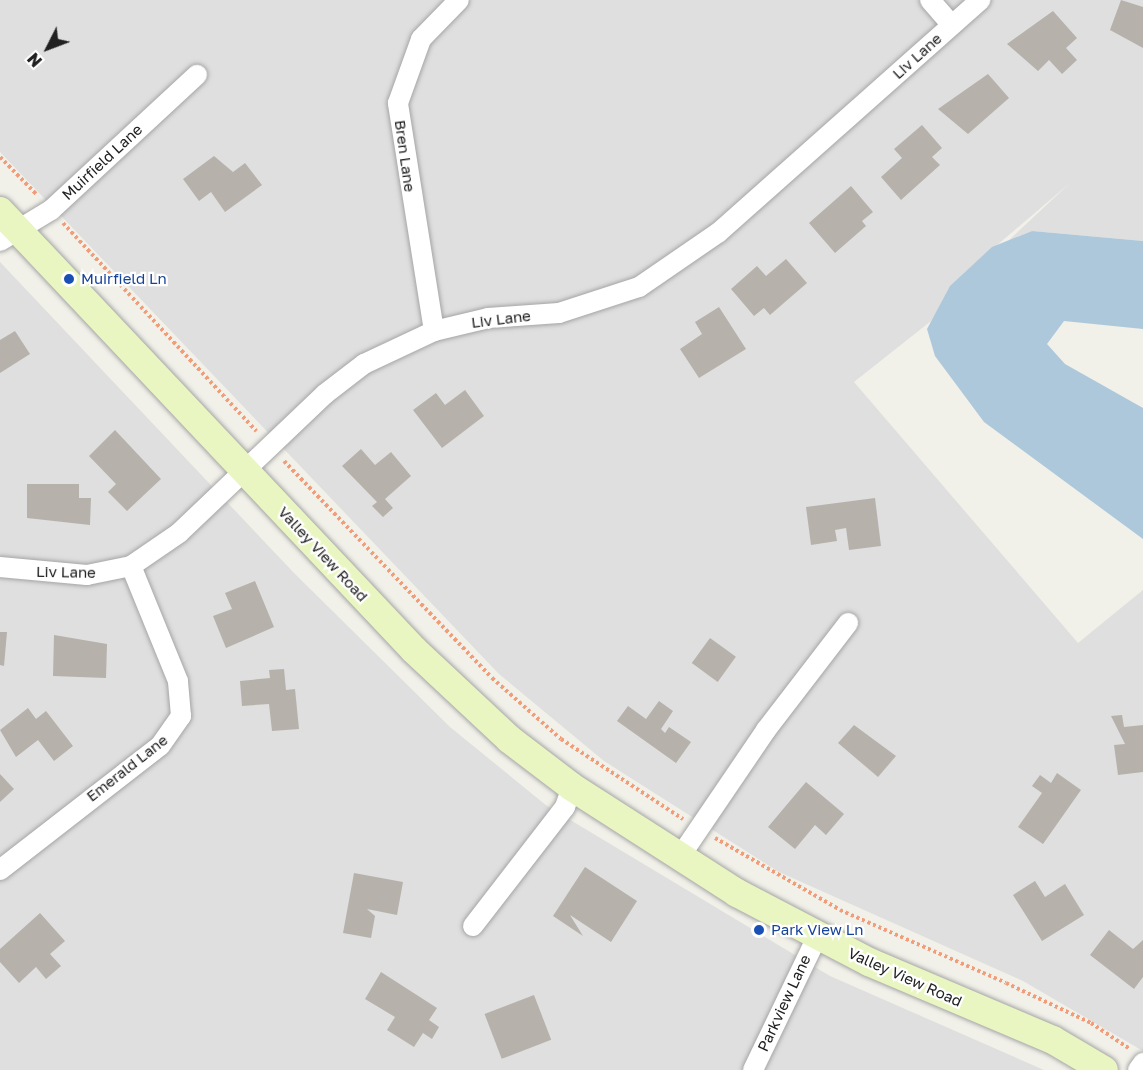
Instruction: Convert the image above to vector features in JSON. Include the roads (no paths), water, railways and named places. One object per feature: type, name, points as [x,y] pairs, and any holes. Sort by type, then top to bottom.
[{"type":"street","name":"Bren Lane","points":[[434,331],[398,103],[421,39],[459,0]]},
{"type":"street","points":[[930,0],[952,24]]},
{"type":"street","name":"Liv Lane","points":[[0,567],[87,575],[130,566],[161,548],[364,364],[434,331],[488,318],[559,313],[639,287],[718,233],[980,0]]},
{"type":"street","name":"Muirfield Lane","points":[[6,228],[51,210],[197,75]]},
{"type":"street","name":"Valley View Road","points":[[6,228],[246,473],[466,703],[572,787],[679,858],[817,937],[1053,1040],[1104,1070]]},
{"type":"street","name":"Emerald Lane","points":[[0,870],[160,746],[181,716],[178,681],[130,566]]},
{"type":"street","points":[[679,858],[698,828],[848,623]]},
{"type":"street","points":[[473,926],[565,807],[572,787]]},
{"type":"street","name":"Parkview Lane","points":[[753,1070],[817,937]]},
{"type":"water","points":[[1032,231],[1143,241],[1143,329],[1064,321],[1047,344],[1065,364],[1143,408],[1143,539],[984,422],[935,356],[927,329],[950,286],[992,247]]},
{"type":"place","name":"Muirfield Ln","points":[[69,279]]},
{"type":"place","name":"Park View Ln","points":[[759,930]]}]
